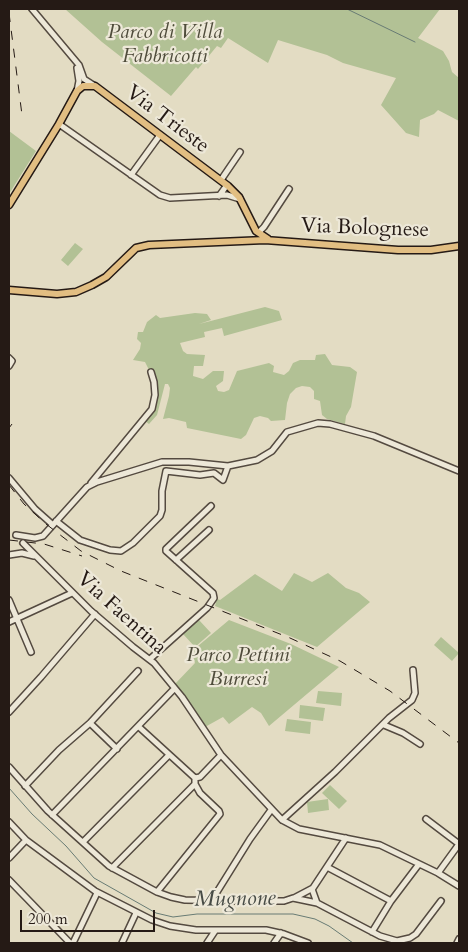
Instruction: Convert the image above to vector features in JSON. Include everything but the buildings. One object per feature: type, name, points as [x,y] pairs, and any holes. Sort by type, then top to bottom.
[{"type":"main road","name":"Via Trieste","points":[[79,88],[95,86],[221,180],[240,199],[257,236]]},
{"type":"main road","points":[[9,205],[79,88]]},
{"type":"main road","name":"Via Bolognese","points":[[9,290],[57,294],[76,292],[106,277],[133,250],[142,246],[257,236],[270,240],[398,250],[431,250],[459,246]]},
{"type":"street","name":"Via Trieste","points":[[32,9],[81,68],[84,79],[95,86]]},
{"type":"street","points":[[76,62],[79,88]]},
{"type":"street","points":[[59,124],[130,175],[163,196],[170,198],[230,196],[240,199]]},
{"type":"street","points":[[130,175],[160,135]]},
{"type":"street","name":"Via Trieste","points":[[221,180],[240,152]]},
{"type":"street","points":[[219,196],[227,185]]},
{"type":"street","points":[[257,236],[289,189]]},
{"type":"street","points":[[9,358],[12,362],[9,366]]},
{"type":"street","points":[[55,523],[88,487],[152,410],[155,395],[151,372]]},
{"type":"street","points":[[88,487],[119,474],[165,462],[189,462],[228,466],[257,460],[268,455],[287,432],[318,423],[374,436],[459,471]]},
{"type":"street","points":[[9,478],[35,510],[80,540],[110,550],[122,550],[151,527],[160,516],[166,472],[165,462]]},
{"type":"street","points":[[166,472],[200,475],[214,473],[223,480],[228,466]]},
{"type":"street","points":[[150,659],[207,608],[214,598],[214,593],[166,551],[168,546],[211,506]]},
{"type":"street","name":"Via Faentina","points":[[55,523],[38,538],[17,537],[72,593],[133,647],[150,659],[174,688],[221,756],[282,820],[299,829],[380,844],[438,873],[459,886]]},
{"type":"street","points":[[176,560],[209,530]]},
{"type":"street","points":[[9,556],[22,553],[36,557]]},
{"type":"street","points":[[9,622],[72,593]]},
{"type":"street","points":[[9,600],[31,652]]},
{"type":"street","points":[[9,712],[95,614]]},
{"type":"street","points":[[282,820],[336,772],[388,718],[413,698],[415,693],[413,670]]},
{"type":"street","points":[[25,786],[59,750],[90,723],[138,671]]},
{"type":"street","points":[[52,815],[139,727],[174,688]]},
{"type":"street","points":[[90,723],[117,749]]},
{"type":"street","points":[[384,724],[420,744]]},
{"type":"street","points":[[139,727],[195,781],[200,793],[220,814],[157,892]]},
{"type":"street","points":[[83,842],[169,755]]},
{"type":"street","points":[[112,868],[221,756]]},
{"type":"street","points":[[9,767],[52,815],[112,868],[157,892],[180,899],[282,901],[293,898],[312,889],[346,838]]},
{"type":"street","points":[[212,900],[271,810]]},
{"type":"street","points":[[426,819],[459,844],[438,873]]},
{"type":"street","points":[[9,822],[26,840],[97,893],[136,913],[170,926],[185,929],[215,931],[262,930],[281,933],[308,943]]},
{"type":"street","points":[[9,858],[26,840]]},
{"type":"street","points":[[372,932],[391,901],[419,864]]},
{"type":"street","points":[[327,867],[391,901]]},
{"type":"street","points":[[9,880],[70,943]]},
{"type":"street","points":[[312,889],[318,903]]},
{"type":"street","points":[[73,943],[97,893]]},
{"type":"street","points":[[293,898],[318,903],[393,941],[410,938],[420,930],[441,901]]},
{"type":"street","points":[[122,943],[136,913]]},
{"type":"street","points":[[207,943],[215,931]]},
{"type":"street","points":[[274,943],[281,933]]},
{"type":"street","points":[[456,943],[459,939]]},
{"type":"green space","name":"Parco di Villa Fabbricotti","points":[[65,9],[440,9],[418,38],[443,51],[449,61],[452,72],[459,78],[459,121],[438,110],[434,114],[420,120],[419,137],[406,133],[381,105],[396,78],[343,63],[327,55],[278,40],[268,63],[228,38],[221,48],[217,46],[198,69],[196,67],[171,96],[102,42]]},
{"type":"green space","points":[[9,131],[36,151],[9,194]]},
{"type":"green space","points":[[75,243],[83,249],[68,266],[61,260]]},
{"type":"green space","points":[[265,307],[279,311],[282,320],[224,336],[222,328],[204,332],[205,337],[180,343],[183,351],[187,354],[205,355],[203,366],[194,366],[193,376],[203,379],[213,371],[224,371],[223,381],[216,386],[218,391],[224,392],[229,390],[237,371],[269,363],[274,366],[273,372],[284,375],[289,371],[293,363],[300,360],[315,360],[316,355],[325,354],[332,365],[350,367],[357,372],[351,407],[346,416],[345,424],[327,419],[322,415],[320,401],[314,399],[314,391],[310,387],[302,386],[296,388],[290,394],[285,420],[271,421],[260,416],[254,418],[246,435],[241,439],[187,428],[186,422],[169,418],[163,419],[169,396],[170,388],[168,384],[165,384],[157,415],[149,424],[145,421],[155,406],[157,386],[145,362],[133,360],[140,349],[141,343],[137,339],[138,332],[143,332],[147,322],[156,315],[160,318],[195,313],[207,314],[211,320],[199,324]]},
{"type":"green space","name":"Parco Pettini Burresi","points":[[294,573],[312,582],[328,573],[346,588],[359,593],[370,602],[317,647],[215,606],[217,599],[220,600],[255,574],[282,591]]},
{"type":"green space","points":[[199,620],[211,633],[195,647],[183,634]]},
{"type":"green space","name":"Parco Pettini Burresi","points":[[229,620],[291,644],[339,667],[269,726],[261,713],[252,707],[229,724],[223,717],[205,727],[175,684],[195,663],[192,651]]},
{"type":"green space","points":[[441,637],[459,653],[452,661],[434,645]]},
{"type":"green space","points":[[318,691],[342,693],[341,706],[316,703]]},
{"type":"green space","points":[[300,705],[325,708],[323,721],[299,718]]},
{"type":"green space","points":[[287,719],[311,722],[310,734],[285,731]]},
{"type":"green space","points":[[330,785],[347,801],[339,809],[322,793]]},
{"type":"green space","points":[[328,799],[329,810],[308,813],[307,802]]},
{"type":"waterway","points":[[347,9],[415,42]]},
{"type":"waterway","name":"Mugnone","points":[[9,788],[32,814],[66,846],[94,878],[156,913],[173,917],[197,914],[293,914],[315,919],[329,926],[353,943]]},
{"type":"railway","points":[[9,13],[22,115]]},
{"type":"railway","points":[[9,428],[12,424]]},
{"type":"railway","points":[[9,485],[24,504],[81,551],[121,571],[290,638],[340,661],[390,691],[459,743]]},
{"type":"railway","points":[[9,540],[44,544],[82,556]]}]
